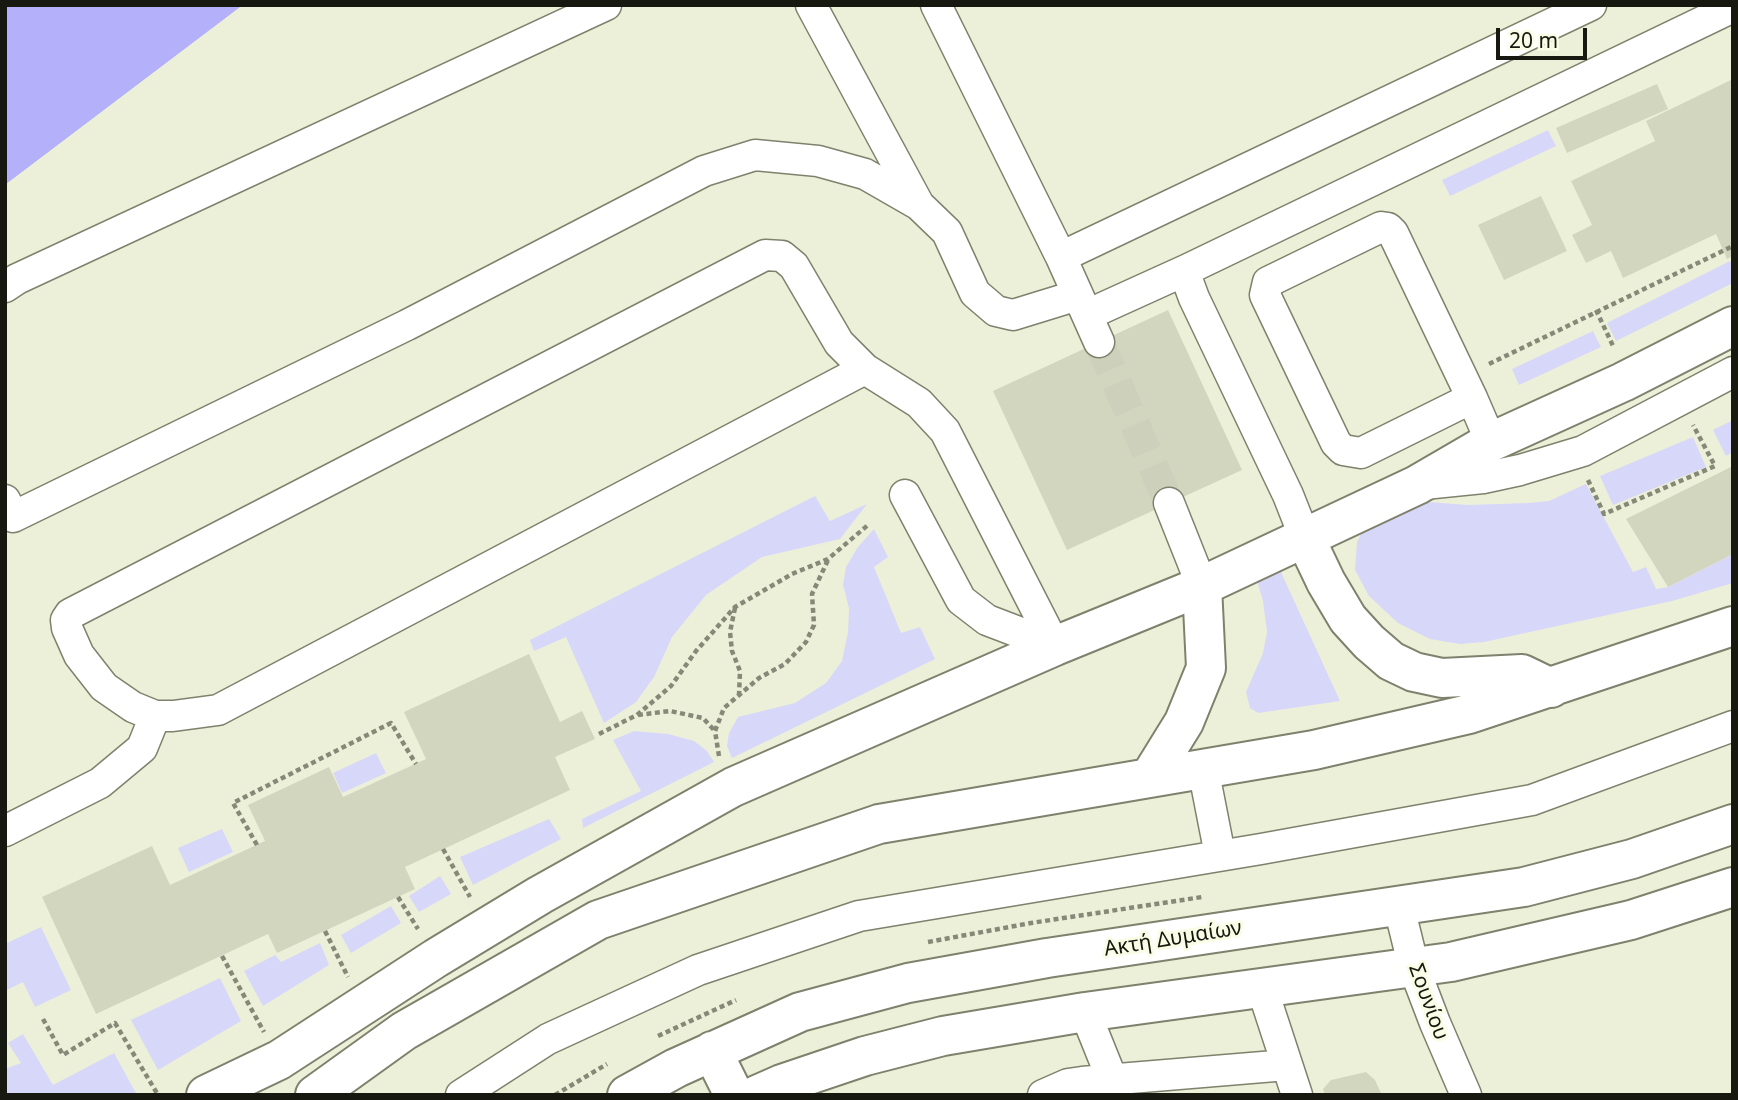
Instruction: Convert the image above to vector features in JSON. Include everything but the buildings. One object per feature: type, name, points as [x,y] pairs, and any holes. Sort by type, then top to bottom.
[{"type":"main road","points":[[206,1095],[279,1060],[487,928],[733,787],[1055,646],[1202,586],[1417,485],[1491,442],[1629,379],[1733,327]]},
{"type":"main road","points":[[1305,538],[1326,582],[1349,619],[1369,642],[1391,661],[1414,671],[1442,678],[1522,674],[1551,688]]},
{"type":"main road","points":[[1150,777],[1184,722],[1199,691],[1206,668],[1202,586]]},
{"type":"main road","points":[[315,1095],[404,1031],[598,920],[879,824],[1314,750],[1469,715],[1733,626]]},
{"type":"main road","name":"Ακτή Δυμαίων","points":[[627,1095],[712,1051],[800,1012],[835,1001],[945,976],[1075,953],[1524,887],[1632,859],[1733,824]]},
{"type":"main road","points":[[755,1032],[776,1091],[865,1056],[943,1036],[1085,1012],[1451,962],[1631,920],[1733,887]]},
{"type":"main road","points":[[712,1051],[734,1095]]},
{"type":"street","points":[[5,287],[606,5]]},
{"type":"street","points":[[811,5],[919,205]]},
{"type":"street","points":[[936,5],[1061,257],[1099,342]]},
{"type":"street","points":[[1061,257],[1591,5]]},
{"type":"street","points":[[5,500],[13,517],[360,348],[704,171],[755,155],[818,161],[865,174],[919,205],[947,232],[975,293],[996,311],[1013,314],[1083,305],[1184,271],[1733,7]]},
{"type":"street","points":[[1472,398],[1361,453],[1343,450],[1336,443],[1265,295],[1268,282],[1381,227],[1388,228],[1393,233],[1472,398],[1491,442]]},
{"type":"street","points":[[865,369],[218,710],[155,716],[133,707],[104,687],[79,654],[71,637],[66,621],[70,614],[765,255],[782,256],[794,266],[839,343],[865,369],[919,403],[945,431],[1055,646]]},
{"type":"street","points":[[1184,271],[1194,298],[1288,495],[1305,538]]},
{"type":"street","points":[[1417,485],[1483,478],[1575,454],[1733,372]]},
{"type":"street","points":[[905,495],[961,600],[988,620],[1055,646]]},
{"type":"street","points":[[1169,503],[1202,586]]},
{"type":"street","points":[[5,831],[100,783],[142,748],[155,716]]},
{"type":"street","points":[[461,1095],[548,1038],[685,976],[859,915],[1532,800],[1733,726]]},
{"type":"street","points":[[1203,768],[1220,855]]},
{"type":"street","name":"Σουνίου","points":[[1399,907],[1414,968],[1466,1095]]},
{"type":"street","points":[[1262,988],[1297,1095]]},
{"type":"street","points":[[1085,1012],[1114,1087]]},
{"type":"street","points":[[1043,1095],[1068,1084],[1114,1087],[1287,1065]]},
{"type":"path","points":[[1494,375],[1488,363],[1733,246]]},
{"type":"path","points":[[1596,310],[1629,379]]},
{"type":"path","points":[[1575,454],[1604,514],[1715,466],[1680,399]]},
{"type":"path","points":[[599,734],[637,715],[671,686],[696,651],[735,607],[792,574],[828,559],[868,524]]},
{"type":"path","points":[[733,787],[717,751],[715,731],[724,708],[759,678],[785,664],[806,642],[814,625],[812,594],[828,559]]},
{"type":"path","points":[[735,607],[730,632],[732,651],[740,671],[738,696]]},
{"type":"path","points":[[637,715],[670,711],[703,718],[715,731]]},
{"type":"path","points":[[257,845],[233,803],[391,723],[416,764]]},
{"type":"path","points":[[443,849],[487,928]]},
{"type":"path","points":[[325,931],[363,1006]]},
{"type":"path","points":[[222,956],[279,1060]]},
{"type":"path","points":[[43,1019],[63,1055],[115,1023],[158,1095]]},
{"type":"shaded area","points":[[5,5],[243,5],[5,185]]},
{"type":"shaded area","points":[[1548,130],[1556,146],[1450,196],[1442,180]]},
{"type":"shaded area","points":[[1730,261],[1733,266],[1733,283],[1616,341],[1607,323]]},
{"type":"shaded area","points":[[1593,331],[1601,347],[1519,385],[1512,369]]},
{"type":"shaded area","points":[[1733,420],[1733,452],[1726,456],[1713,430]]},
{"type":"shaded area","points":[[1693,437],[1706,467],[1613,505],[1600,476]]},
{"type":"shaded area","points":[[1586,484],[1633,572],[1646,567],[1656,589],[1668,587],[1733,554],[1733,583],[1672,601],[1484,642],[1460,644],[1430,639],[1398,623],[1369,596],[1355,570],[1357,542],[1363,530],[1415,501],[1468,505],[1549,501]]},
{"type":"shaded area","points":[[815,496],[830,521],[867,504],[840,539],[762,557],[706,595],[672,637],[654,677],[636,702],[604,723],[566,637],[534,651],[530,640]]},
{"type":"shaded area","points":[[874,529],[888,557],[874,567],[901,633],[920,627],[935,659],[732,758],[727,746],[729,733],[738,717],[795,703],[826,683],[842,661],[848,632],[849,608],[843,585],[846,567],[858,547]]},
{"type":"shaded area","points":[[1275,559],[1340,701],[1258,713],[1250,708],[1246,692],[1263,653],[1267,632],[1263,601],[1254,570]]},
{"type":"shaded area","points":[[634,731],[668,734],[694,741],[707,751],[714,762],[583,828],[582,819],[641,791],[613,740]]},
{"type":"shaded area","points":[[376,753],[386,773],[342,793],[333,773]]},
{"type":"shaded area","points":[[549,819],[561,839],[473,885],[460,857]]},
{"type":"shaded area","points":[[222,829],[233,852],[189,872],[178,848]]},
{"type":"shaded area","points":[[440,876],[451,894],[419,912],[409,896]]},
{"type":"shaded area","points":[[391,906],[401,923],[351,953],[341,935]]},
{"type":"shaded area","points":[[41,927],[71,990],[35,1007],[23,982],[5,991],[5,944]]},
{"type":"shaded area","points":[[320,943],[329,965],[263,1006],[244,971],[275,955],[281,962]]},
{"type":"shaded area","points":[[220,978],[241,1021],[158,1070],[131,1020]]},
{"type":"shaded area","points":[[23,1034],[53,1085],[114,1053],[137,1095],[5,1095],[5,1069],[21,1063],[8,1043]]},
{"type":"pier","points":[[246,5],[245,8],[5,188],[5,185]]},
{"type":"tunnel","points":[[1099,342],[1169,503]]}]
